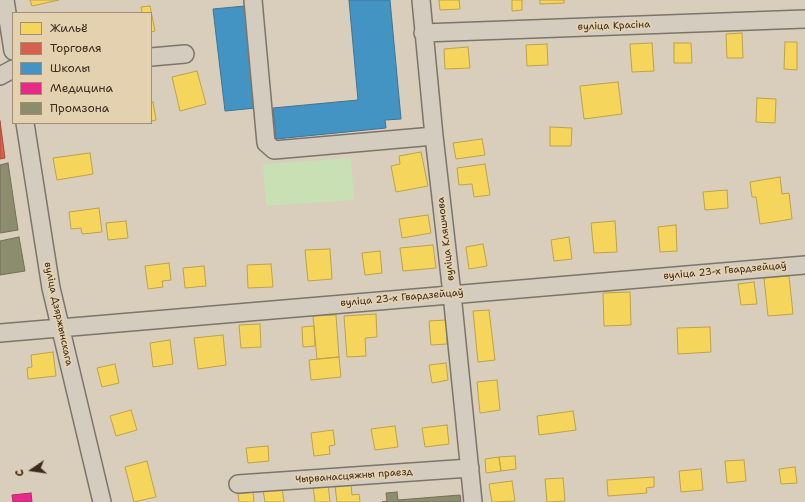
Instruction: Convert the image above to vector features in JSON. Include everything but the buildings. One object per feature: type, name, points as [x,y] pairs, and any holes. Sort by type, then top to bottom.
[{"type":"street","points":[[5,0],[12,45]]},
{"type":"street","points":[[253,0],[266,143],[274,150],[434,136]]},
{"type":"street","name":"вуліца Кляшчова","points":[[421,0],[423,33],[473,502]]},
{"type":"street","name":"вуліца Красіна","points":[[423,33],[805,20]]},
{"type":"street","points":[[152,57],[185,54]]},
{"type":"street","points":[[0,76],[12,70]]},
{"type":"street","name":"вуліца Дзяржынскага","points":[[24,124],[51,288],[102,502]]},
{"type":"street","name":"вуліца 23-х Гвардзейцаў","points":[[0,333],[805,265]]},
{"type":"street","name":"Чырванасцяжны праезд","points":[[238,484],[470,468]]},
{"type":"green space","points":[[351,158],[354,200],[266,206],[263,164]]}]
